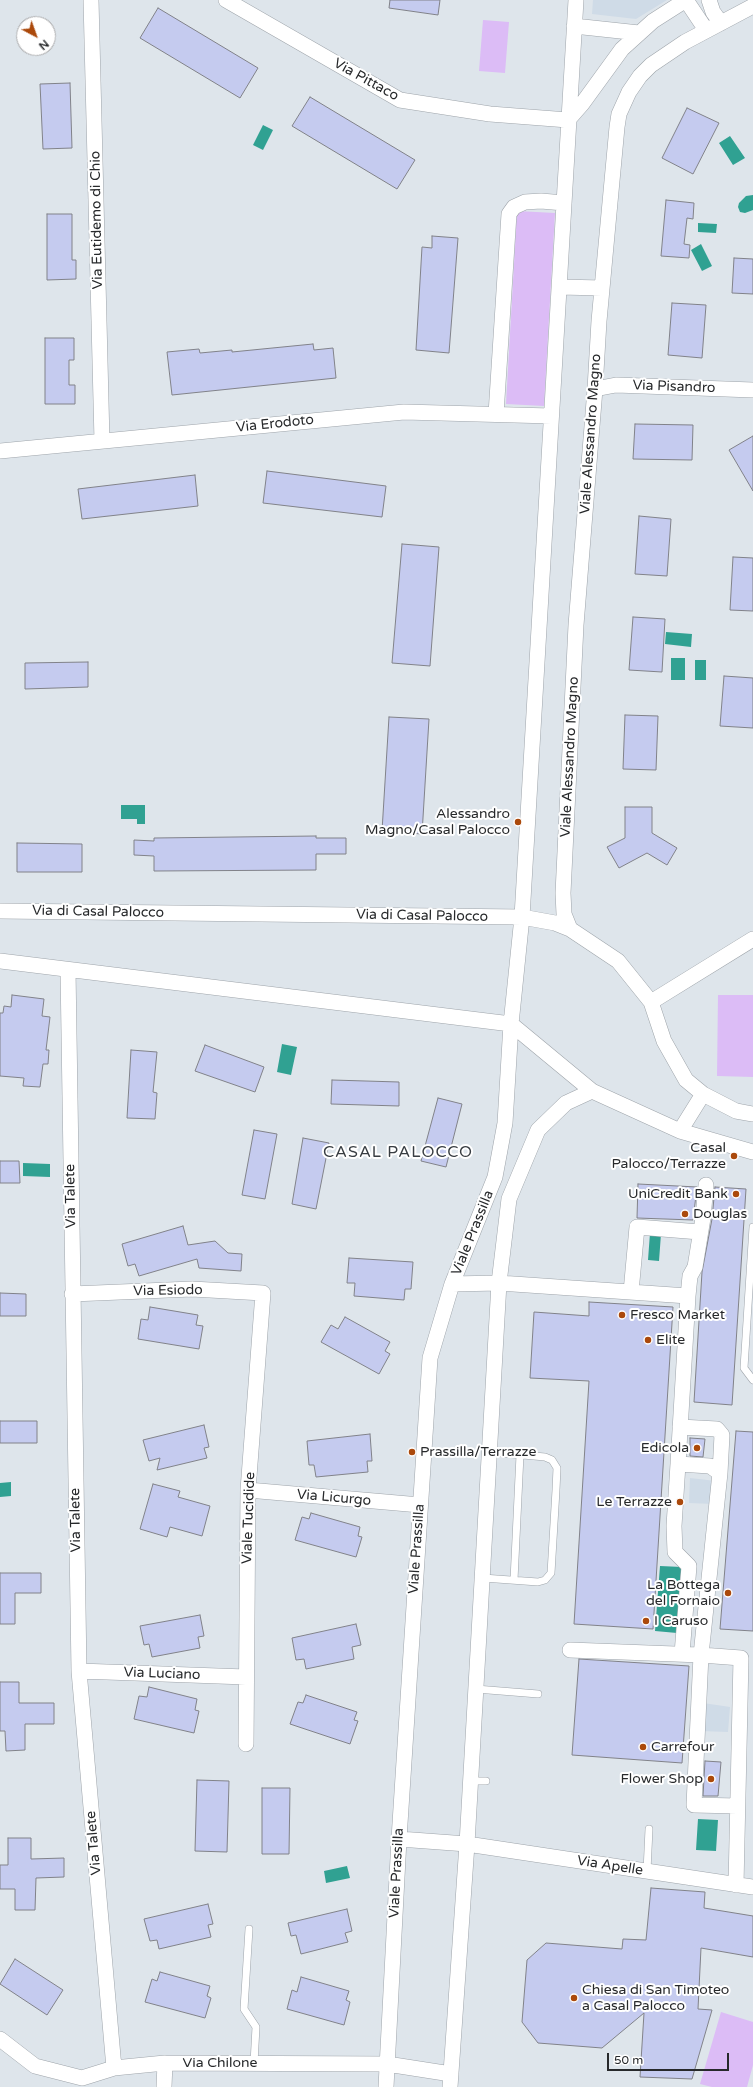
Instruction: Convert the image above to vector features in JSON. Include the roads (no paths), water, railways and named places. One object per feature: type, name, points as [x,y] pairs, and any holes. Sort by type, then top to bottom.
[{"type":"street","name":"Via Eutidemo di Chio","points":[[91,0],[102,441]]},
{"type":"street","name":"Via Pittaco","points":[[226,0],[400,100],[490,114],[568,120]]},
{"type":"street","points":[[512,1024],[522,917],[576,0]]},
{"type":"street","points":[[568,120],[582,104],[622,49],[660,16],[686,0],[706,30]]},
{"type":"street","points":[[708,0],[713,12],[721,23]]},
{"type":"street","name":"Viale Alessandro Magno","points":[[570,929],[564,914],[563,893],[576,625],[614,141],[619,114],[623,103],[634,84],[651,66],[674,48],[753,6]]},
{"type":"street","points":[[574,26],[639,33]]},
{"type":"street","points":[[496,414],[509,214],[517,205],[525,202],[541,201],[564,203]]},
{"type":"street","points":[[560,287],[602,288]]},
{"type":"street","name":"Via Pisandro","points":[[595,389],[616,385],[753,390]]},
{"type":"street","name":"Via Erodoto","points":[[0,451],[400,412],[551,416]]},
{"type":"street","name":"Via di Casal Palocco","points":[[0,911],[522,917],[555,923],[570,929],[618,961],[650,1002],[664,1041],[686,1080],[703,1094],[736,1111],[753,1114]]},
{"type":"street","points":[[650,1002],[753,940]]},
{"type":"street","points":[[0,961],[512,1024],[592,1091],[680,1132],[753,1152]]},
{"type":"street","name":"Via Talete","points":[[68,970],[78,1671],[114,2068]]},
{"type":"street","name":"Viale Prassilla","points":[[386,2087],[399,1840],[430,1358],[452,1284],[495,1177],[505,1123],[512,1024]]},
{"type":"street","name":"Viale Prassilla","points":[[451,2080],[467,1844],[478,1781],[476,1689],[499,1283],[509,1199],[538,1130],[566,1103],[592,1091]]},
{"type":"street","points":[[680,1132],[703,1094]]},
{"type":"street","points":[[682,1654],[689,1566],[675,1552],[674,1526],[688,1296],[690,1276],[695,1267],[706,1185]]},
{"type":"street","points":[[631,1292],[637,1228],[700,1232]]},
{"type":"street","points":[[452,1284],[499,1283],[688,1296]]},
{"type":"street","name":"Via Esiodo","points":[[72,1294],[192,1289],[263,1293]]},
{"type":"street","name":"Viale Tucidide","points":[[246,1744],[248,1490],[263,1293]]},
{"type":"street","points":[[680,1427],[716,1429],[722,1435],[720,1474],[701,1655],[694,1805],[736,1806]]},
{"type":"street","points":[[678,1464],[710,1466],[720,1474]]},
{"type":"street","name":"Via Licurgo","points":[[248,1490],[420,1505]]},
{"type":"street","points":[[570,1650],[682,1654],[741,1658],[736,1806],[736,1885]]},
{"type":"street","name":"Via Luciano","points":[[78,1671],[246,1677]]},
{"type":"street","name":"Via Apelle","points":[[399,1840],[467,1844],[753,1887]]},
{"type":"street","name":"Via Chilone","points":[[0,2039],[35,2066],[82,2078],[114,2068],[165,2063],[254,2063],[387,2064],[451,2080]]},
{"type":"street","points":[[164,2087],[165,2063]]},
{"type":"lane","points":[[753,1227],[744,1368],[753,1380]]},
{"type":"lane","points":[[482,1578],[538,1582],[545,1580],[552,1572],[557,1468],[552,1460],[545,1457],[490,1452]]},
{"type":"lane","points":[[514,1580],[520,1455]]},
{"type":"lane","points":[[476,1689],[538,1694]]},
{"type":"lane","points":[[647,1871],[650,1829]]},
{"type":"lane","points":[[249,1929],[244,2008],[256,2027],[254,2063]]},
{"type":"place","name":"Alessandro Magno/Casal Palocco","points":[[518,822]]},
{"type":"place","name":"Casal Palocco/Terrazze","points":[[734,1156]]},
{"type":"place","name":"UniCredit Bank","points":[[736,1194]]},
{"type":"place","name":"Douglas","points":[[685,1214]]},
{"type":"place","name":"Fresco Market","points":[[622,1315]]},
{"type":"place","name":"Elite","points":[[648,1340]]},
{"type":"place","name":"Edicola","points":[[697,1448]]},
{"type":"place","name":"Prassilla/Terrazze","points":[[412,1452]]},
{"type":"place","name":"Le Terrazze","points":[[680,1502]]},
{"type":"place","name":"La Bottega del Fornaio","points":[[728,1593]]},
{"type":"place","name":"I Caruso","points":[[646,1621]]},
{"type":"place","name":"Carrefour","points":[[643,1747]]},
{"type":"place","name":"Flower Shop","points":[[711,1779]]},
{"type":"place","name":"Chiesa di San Timoteo a Casal Palocco","points":[[574,1998]]},
{"type":"district","name":"CASAL PALOCCO","points":[[398,1153]]}]
